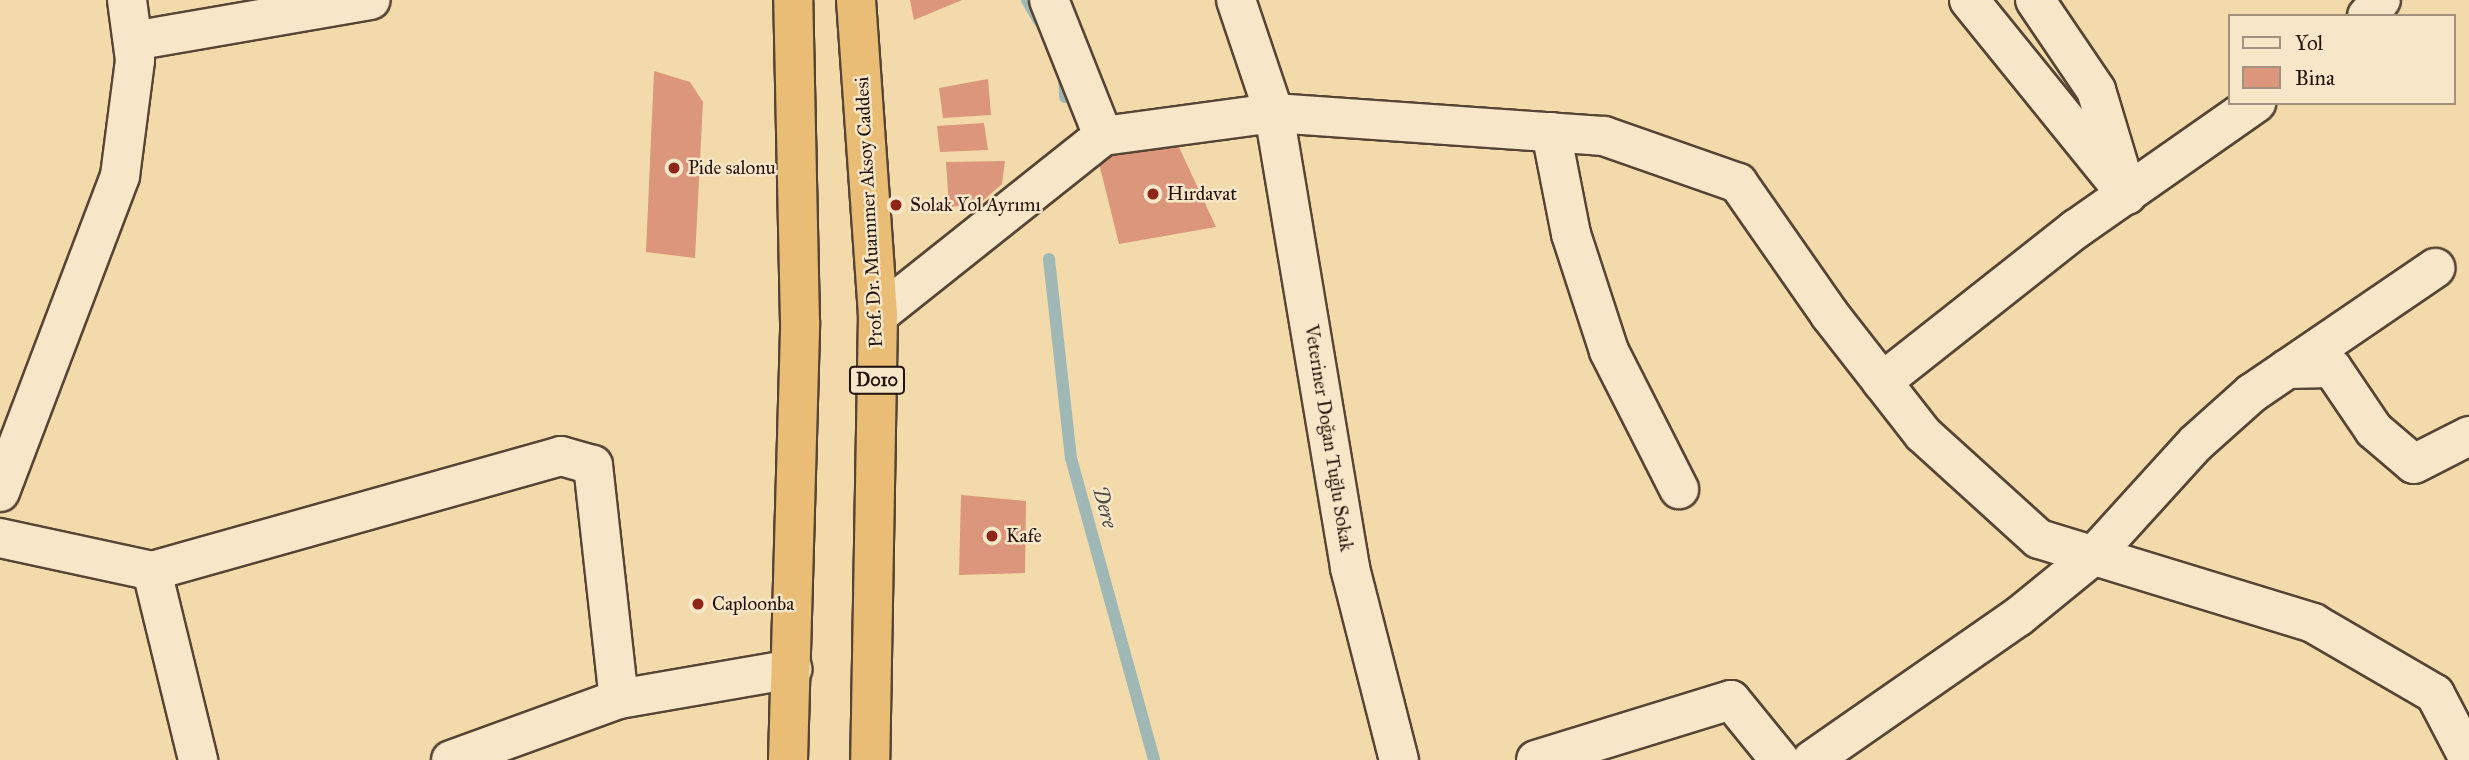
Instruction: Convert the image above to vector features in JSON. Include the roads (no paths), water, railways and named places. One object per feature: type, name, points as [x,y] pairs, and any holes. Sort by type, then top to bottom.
[{"type":"highway","points":[[788,760],[800,322],[793,0]]},
{"type":"highway","name":"Prof. Dr. Muammer Aksoy Caddesi","points":[[856,0],[878,315],[870,760]]},
{"type":"street","points":[[0,492],[120,176],[133,41],[127,0]]},
{"type":"street","points":[[133,41],[370,0]]},
{"type":"street","points":[[1049,0],[1103,136]]},
{"type":"street","name":"Veteriner Doğan Tuğlu Sokak","points":[[1236,0],[1274,113],[1350,568],[1399,760]]},
{"type":"street","points":[[1969,0],[2127,195]]},
{"type":"street","points":[[2035,0],[2096,90],[2127,195]]},
{"type":"street","points":[[2369,14],[2381,0]]},
{"type":"street","points":[[1882,382],[2076,229],[2253,105]]},
{"type":"street","points":[[878,315],[1103,136],[1274,113],[1604,136],[1738,183],[1923,435],[2039,538],[2313,623],[2435,694],[2469,759]]},
{"type":"street","points":[[1550,132],[1571,234],[1609,351],[1679,488]]},
{"type":"street","points":[[1812,760],[2018,617],[2094,555],[2196,443],[2287,369],[2435,268]]},
{"type":"street","points":[[2287,369],[2332,368],[2374,430],[2414,464],[2469,436]]},
{"type":"street","points":[[0,538],[152,571],[561,456],[593,465],[619,699]]},
{"type":"street","points":[[152,571],[198,760]]},
{"type":"street","points":[[451,760],[619,699],[792,669]]},
{"type":"street","points":[[1536,760],[1731,700],[1780,760]]},
{"type":"waterway","name":"Dere","points":[[1027,0],[1039,21]]},
{"type":"waterway","name":"Dere","points":[[1064,75],[1065,97]]},
{"type":"waterway","name":"Dere","points":[[1049,259],[1071,458],[1154,760]]},
{"type":"place","name":"Pide salonu","points":[[674,168]]},
{"type":"place","name":"Hırdavat","points":[[1153,194]]},
{"type":"place","name":"Solak Yol Ayrımı","points":[[896,205]]},
{"type":"place","name":"Kafe","points":[[992,536]]},
{"type":"place","name":"Caploonba","points":[[698,604]]}]
